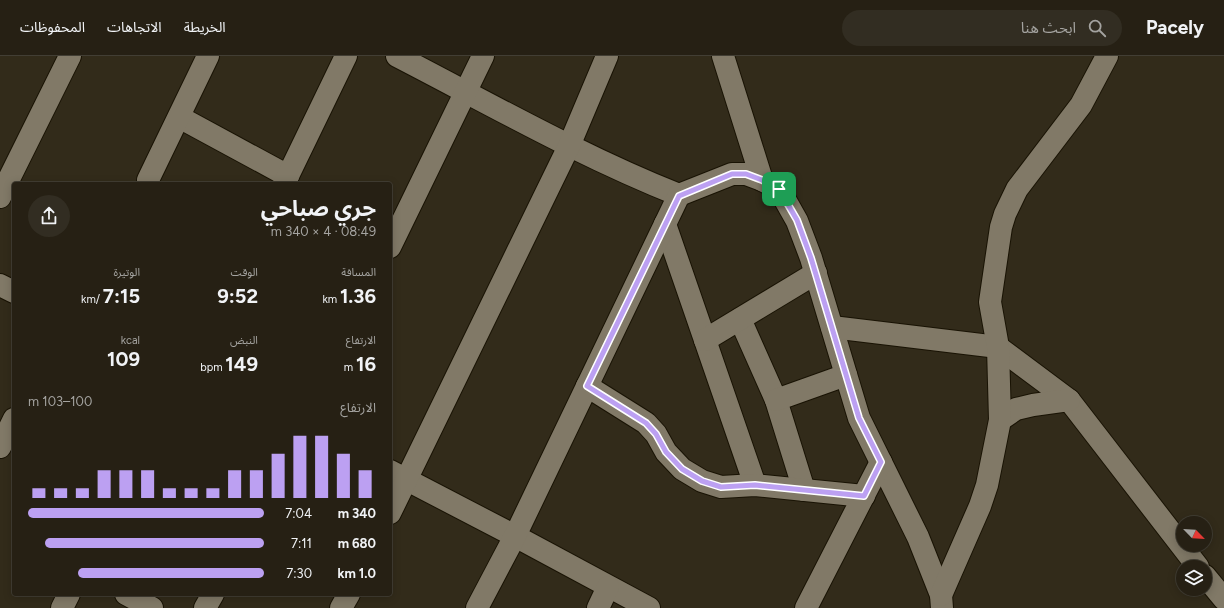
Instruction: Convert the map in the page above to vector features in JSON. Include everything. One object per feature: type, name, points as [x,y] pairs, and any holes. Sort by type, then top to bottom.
[{"type":"street","points":[[0,197],[70,56]]},
{"type":"street","points":[[148,182],[208,56]]},
{"type":"street","points":[[179,117],[286,180],[346,56]]},
{"type":"street","points":[[396,56],[466,91],[569,146],[643,181],[679,196]]},
{"type":"street","points":[[392,243],[483,56]]},
{"type":"street","points":[[392,505],[399,475],[569,146],[608,56]]},
{"type":"street","points":[[723,56],[762,180]]},
{"type":"street","points":[[942,602],[987,485],[1000,420],[998,347],[990,302],[1001,228],[1005,214],[1017,189],[1081,105],[1107,56]]},
{"type":"street","points":[[477,608],[515,536],[679,196],[732,174],[746,174],[779,189],[797,220],[816,273],[859,418],[918,537],[942,602]]},
{"type":"street","points":[[665,224],[755,485]]},
{"type":"street","points":[[705,340],[816,273]]},
{"type":"street","points":[[0,285],[12,291]]},
{"type":"street","points":[[740,319],[776,400],[804,490]]},
{"type":"street","points":[[832,327],[998,347],[1069,400],[1193,560]]},
{"type":"street","points":[[776,400],[846,375]]},
{"type":"street","points":[[587,386],[646,423],[656,434],[666,452],[682,469],[702,481],[721,487],[755,485],[864,496]]},
{"type":"street","points":[[1000,420],[1016,409],[1069,400]]},
{"type":"street","points":[[0,447],[12,423]]},
{"type":"street","points":[[806,608],[881,462]]},
{"type":"street","points":[[399,475],[649,608]]},
{"type":"street","points":[[1212,585],[1224,600]]},
{"type":"street","points":[[598,608],[608,587]]},
{"type":"street","points":[[62,608],[68,596]]},
{"type":"street","points":[[130,596],[152,608]]},
{"type":"street","points":[[205,608],[212,596]]},
{"type":"street","points":[[341,608],[348,596]]},
{"type":"route","points":[[732,174],[746,174],[779,189],[797,220],[811,258],[859,418],[881,462],[864,496],[755,485],[721,487],[702,481],[682,469],[666,452],[656,434],[646,423],[587,386],[679,196],[732,174]]}]
